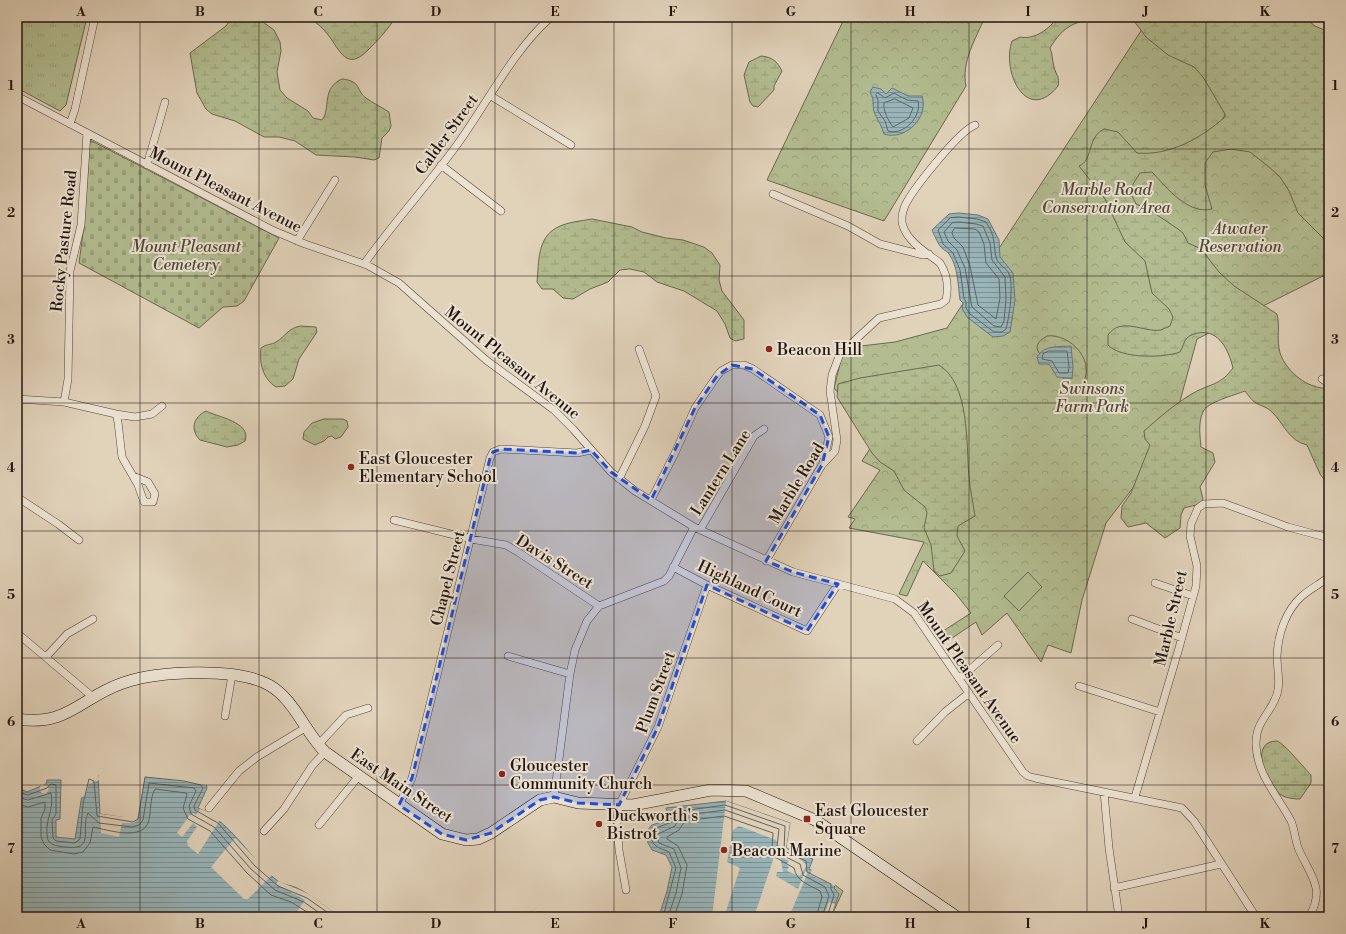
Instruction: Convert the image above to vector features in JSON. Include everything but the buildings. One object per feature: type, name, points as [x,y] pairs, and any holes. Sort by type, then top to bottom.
[{"type":"main road","name":"East Main Street","points":[[17,718],[41,720],[54,718],[68,713],[118,685],[143,677],[203,673],[232,675],[269,685],[283,696],[321,748],[358,776],[442,834],[466,840],[478,839],[491,834],[535,803],[554,797]]},
{"type":"main road","points":[[554,797],[578,803],[633,805],[711,790],[746,791],[815,820],[957,917]]},
{"type":"street","points":[[70,124],[75,109],[95,17]]},
{"type":"street","name":"Calder Street","points":[[364,264],[385,235],[441,166],[491,96],[503,75],[549,19]]},
{"type":"street","name":"Mount Pleasant Avenue","points":[[17,96],[272,230],[297,241],[364,264],[399,283],[480,355],[554,410],[619,479],[697,528],[766,561],[793,572],[895,599],[904,604],[914,613],[1023,772],[1028,776],[1135,797],[1182,808],[1191,818],[1256,917]]},
{"type":"street","points":[[491,96],[571,145]]},
{"type":"street","points":[[147,165],[165,102]]},
{"type":"street","name":"Marble Road","points":[[766,561],[822,465],[835,451],[836,446],[830,391],[832,375],[840,354],[879,318],[941,304],[946,300],[948,292],[946,274],[940,262],[916,244],[905,230],[902,220],[904,208],[912,193],[961,135],[975,125]]},
{"type":"street","name":"Rocky Pasture Road","points":[[64,402],[68,380],[70,272],[81,225],[87,133]]},
{"type":"street","points":[[441,166],[501,211]]},
{"type":"street","points":[[297,241],[335,180]]},
{"type":"street","points":[[773,194],[848,226],[880,244],[923,255],[929,254]]},
{"type":"street","points":[[619,479],[644,426],[656,396],[639,349]]},
{"type":"street","points":[[651,500],[675,454],[695,408],[721,371],[732,365],[744,365],[754,369],[820,415],[829,437],[822,465]]},
{"type":"street","points":[[1322,379],[1329,384]]},
{"type":"street","points":[[17,399],[64,402],[135,417],[152,414],[162,406]]},
{"type":"street","points":[[116,414],[122,457],[133,476]]},
{"type":"street","name":"Lantern Lane","points":[[599,606],[664,581],[754,436],[764,429]]},
{"type":"street","name":"Chapel Street","points":[[399,805],[412,778],[493,452],[501,449],[577,453],[591,450]]},
{"type":"street","points":[[17,497],[58,524],[78,540]]},
{"type":"street","name":"Marble Street","points":[[1135,797],[1193,596],[1197,566],[1190,536],[1191,524],[1198,508],[1204,504],[1223,503],[1288,527],[1329,538]]},
{"type":"street","name":"Davis Street","points":[[394,520],[506,546],[518,552],[599,606]]},
{"type":"street","name":"Highland Court","points":[[673,567],[807,631],[838,584]]},
{"type":"street","points":[[1309,917],[1316,899],[1316,882],[1296,844],[1291,822],[1272,792],[1261,767],[1256,746],[1256,733],[1259,724],[1269,711],[1278,689],[1277,655],[1283,625],[1289,612],[1302,596],[1329,577]]},
{"type":"street","points":[[1154,583],[1193,596]]},
{"type":"street","name":"Plum Street","points":[[619,805],[658,727],[708,585]]},
{"type":"street","points":[[554,797],[570,674],[579,637],[586,621],[599,606]]},
{"type":"street","points":[[46,657],[67,634],[94,619]]},
{"type":"street","points":[[1132,619],[1182,638]]},
{"type":"street","points":[[17,633],[94,698]]},
{"type":"street","points":[[960,679],[998,645]]},
{"type":"street","points":[[508,656],[570,674]]},
{"type":"street","points":[[225,716],[232,675]]},
{"type":"street","points":[[1079,686],[1160,712]]},
{"type":"street","points":[[917,741],[949,708],[968,693]]},
{"type":"street","points":[[264,831],[284,809],[312,766],[321,748],[346,715],[368,708]]},
{"type":"street","points":[[209,808],[239,770],[257,757],[305,728]]},
{"type":"street","points":[[319,825],[358,776]]},
{"type":"street","points":[[1104,792],[1114,888],[1119,917]]},
{"type":"street","points":[[619,805],[617,823],[619,850],[626,890]]},
{"type":"street","points":[[1114,888],[1222,864]]},
{"type":"highlighted area","points":[[732,365],[753,369],[820,415],[829,437],[822,465],[766,561],[793,572],[838,584],[807,631],[707,585],[658,727],[619,805],[578,803],[554,797],[540,800],[491,833],[466,840],[442,834],[399,805],[412,778],[490,458],[493,452],[501,449],[577,453],[591,450],[611,472],[651,500],[695,408],[717,376]]},
{"type":"green space","points":[[17,17],[87,17],[66,105],[60,111],[17,88]]},
{"type":"green space","points":[[232,17],[256,17],[274,30],[280,42],[281,51],[277,72],[280,90],[287,98],[308,111],[313,118],[322,120],[325,115],[331,88],[335,83],[342,79],[356,84],[366,98],[389,112],[391,126],[389,131],[382,138],[379,158],[374,160],[355,157],[316,155],[295,141],[279,137],[264,137],[235,121],[212,114],[206,109],[197,93],[190,53],[226,26]]},
{"type":"green space","points":[[308,17],[395,18],[386,31],[367,51],[360,57],[349,59],[341,53],[324,30]]},
{"type":"green space","points":[[845,17],[985,17],[967,59],[965,77],[966,86],[884,221],[767,180]]},
{"type":"green space","points":[[1058,17],[1092,17],[1066,28],[1057,37],[1050,48],[1058,78],[1058,86],[1047,97],[1036,100],[1027,97],[1019,90],[1014,79],[1010,67],[1012,41],[1020,37],[1031,37],[1041,33]]},
{"type":"green space","name":"Marble Road Conservation Area","points":[[1131,17],[1304,17],[1315,26],[1329,32],[1329,123],[1327,123],[1326,130],[1329,136],[1329,244],[1298,213],[1289,191],[1280,177],[1250,152],[1231,149],[1213,152],[1205,163],[1205,185],[1212,209],[1203,210],[1186,204],[1171,192],[1152,172],[1140,173],[1133,184],[1132,196],[1136,204],[1148,209],[1183,233],[1188,243],[1201,249],[1219,272],[1234,286],[1277,314],[1280,354],[1287,366],[1302,381],[1318,387],[1329,389],[1329,486],[1320,474],[1307,445],[1291,436],[1272,412],[1255,402],[1245,391],[1215,402],[1203,412],[1200,425],[1201,447],[1213,453],[1215,462],[1200,487],[1203,499],[1200,504],[1184,508],[1181,515],[1180,528],[1165,538],[1146,523],[1128,527],[1121,518],[1122,506],[1131,493],[1150,445],[1145,439],[1144,431],[1183,400],[1197,391],[1221,380],[1233,368],[1229,355],[1222,343],[1218,338],[1206,333],[1191,335],[1186,339],[1180,352],[1173,354],[1154,356],[1132,355],[1114,350],[1108,345],[1108,335],[1113,329],[1133,326],[1161,330],[1170,326],[1173,317],[1169,309],[1152,293],[1145,261],[1125,242],[1105,199],[1079,166],[1089,154],[1095,137],[1104,129],[1118,132],[1137,153],[1161,152],[1184,144],[1206,132],[1225,117],[1225,114],[1203,77],[1194,67],[1168,55],[1146,37]]},
{"type":"green space","points":[[1150,17],[1278,17],[1222,120],[1329,225],[1329,273],[1197,339],[1180,401],[1189,415],[1106,523],[1082,600],[1071,653],[1048,645],[1041,662],[1007,613],[982,635],[976,622],[943,644],[937,635],[971,613],[956,594],[923,561],[907,596],[899,594],[924,542],[849,528],[855,519],[848,517],[880,470],[862,461],[876,439],[834,388],[844,348],[895,342],[947,328]]},
{"type":"green space","points":[[761,56],[774,60],[782,71],[774,86],[774,90],[758,107],[753,106],[750,102],[744,75],[749,62]]},
{"type":"green space","name":"Mount Pleasant Cemetery","points":[[90,140],[279,238],[244,301],[237,306],[223,307],[199,328],[79,263],[84,225]]},
{"type":"green space","points":[[592,219],[632,227],[642,232],[666,238],[683,240],[704,247],[712,253],[720,265],[719,280],[722,291],[744,320],[744,339],[735,341],[730,338],[725,324],[717,311],[684,291],[657,282],[644,272],[630,269],[620,270],[608,282],[590,289],[573,299],[563,298],[553,289],[542,289],[537,282],[538,266],[540,251],[546,237],[551,231],[562,225]]},
{"type":"green space","points":[[300,326],[316,327],[317,332],[299,359],[293,379],[285,386],[276,387],[268,380],[261,365],[261,348],[276,342],[289,331]]},
{"type":"green space","points":[[1047,336],[1056,336],[1065,339],[1073,344],[1079,351],[1084,359],[1086,368],[1085,377],[1081,386],[1070,385],[1067,383],[1059,370],[1039,353],[1037,349],[1038,345],[1041,340]]},
{"type":"green space","points":[[939,365],[949,374],[956,386],[961,400],[966,432],[969,481],[975,516],[958,526],[957,536],[965,551],[951,573],[940,576],[934,571],[931,545],[924,528],[927,513],[925,507],[904,490],[894,471],[880,462],[872,453],[837,397],[838,384],[860,378]]},
{"type":"green space","points":[[206,411],[239,425],[246,435],[245,441],[238,445],[227,447],[200,440],[195,432],[194,424],[198,417]]},
{"type":"green space","points":[[324,419],[343,419],[347,421],[348,427],[341,437],[335,439],[332,436],[328,437],[324,441],[315,445],[303,439],[304,432],[312,423]]},
{"type":"green space","points":[[1028,572],[1042,587],[1019,611],[1004,596]]},
{"type":"green space","points":[[1277,741],[1289,751],[1311,775],[1311,783],[1300,799],[1282,796],[1276,792],[1267,777],[1262,761],[1262,753],[1264,747],[1269,743]]},
{"type":"green space","points":[[835,885],[843,891],[831,917],[825,917]]},
{"type":"water","points":[[873,87],[881,89],[886,94],[892,88],[908,96],[922,96],[922,112],[914,126],[908,131],[900,134],[884,134],[874,111],[873,99],[870,92]]},
{"type":"water","points":[[959,213],[978,215],[988,219],[999,240],[1000,257],[1013,273],[1015,300],[1010,332],[1003,336],[993,337],[967,317],[962,308],[963,303],[960,300],[957,276],[952,259],[940,246],[932,230],[949,214]]},
{"type":"water","points":[[1071,346],[1073,367],[1072,379],[1057,377],[1049,364],[1039,364],[1037,357],[1043,350],[1052,347]]},
{"type":"water","points":[[98,775],[100,814],[134,819],[141,775],[206,782],[207,788],[198,808],[221,822],[279,882],[303,891],[340,917],[17,917],[17,787],[27,792],[46,784],[47,780],[61,780],[60,819],[56,820],[56,837],[75,839],[85,776]]},
{"type":"water","points":[[726,801],[790,823],[786,848],[813,859],[809,869],[836,882],[834,888],[839,894],[831,917],[659,916],[667,891],[672,867],[666,855],[652,850],[648,843],[646,832],[652,825],[670,819],[666,808]]},
{"type":"water","points":[[537,908],[566,917],[523,917]]},
{"type":"pier","points":[[144,771],[185,775],[207,780],[207,785],[145,777],[137,820],[134,823],[122,823],[119,837],[101,833],[100,814],[125,817],[132,816],[139,774]]},
{"type":"pier","points":[[98,773],[99,780],[89,784],[85,796],[80,798],[84,775]]},
{"type":"pier","points":[[44,784],[49,789],[44,794],[39,789]]},
{"type":"pier","name":"Beacon Marine","points":[[726,801],[790,823],[786,848],[778,845],[776,840],[739,826],[733,830],[727,862],[740,868],[724,917],[712,917]]},
{"type":"pier","points":[[200,809],[210,813],[220,820],[198,854],[188,846],[187,841],[197,827],[193,823],[182,837],[177,833],[189,816],[193,813],[196,815]]},
{"type":"pier","points":[[235,838],[272,875],[248,899],[244,899],[211,867]]},
{"type":"pier","points":[[778,845],[783,872],[777,872],[776,876],[798,889],[805,871],[808,872],[789,917],[754,917]]},
{"type":"pier","points":[[786,848],[807,865],[800,876],[787,870],[789,867],[786,864],[789,861],[785,859]]},
{"type":"pier","points":[[812,869],[837,881],[835,886],[810,875]]},
{"type":"pier","points":[[278,881],[309,894],[340,917],[293,917],[305,900],[276,884]]},
{"type":"pier","points":[[829,902],[835,904],[831,917],[823,917]]},
{"type":"pier","points":[[539,906],[549,908],[568,917],[555,917],[548,913],[538,911],[531,917],[522,917]]},
{"type":"place","name":"Beacon Hill","points":[[769,349]]},
{"type":"place","name":"East Gloucester Elementary School","points":[[351,467]]},
{"type":"place","name":"Gloucester Community Church","points":[[502,774]]},
{"type":"place","name":"East Gloucester Square","points":[[807,819]]},
{"type":"place","name":"Duckworth's Bistrot","points":[[599,824]]},
{"type":"place","name":"Beacon Marine","points":[[724,850]]},
{"type":"park label","name":"Atwater Reservation","points":[[1240,237]]},
{"type":"park label","name":"Swinsons Farm Park","points":[[1092,397]]}]
